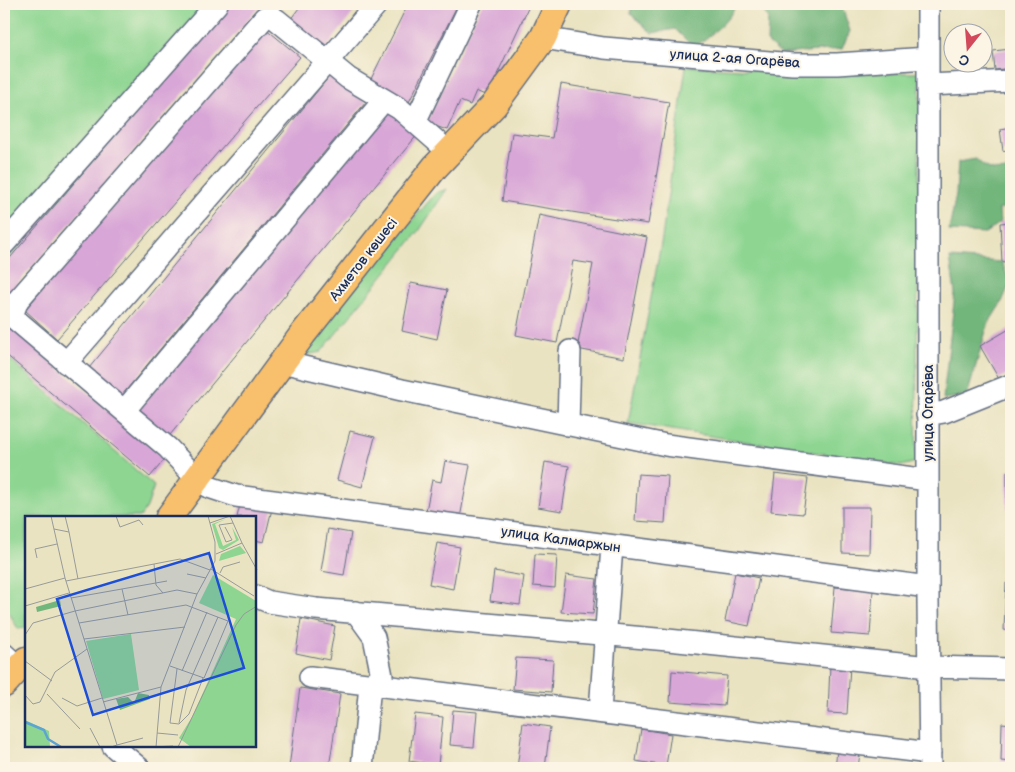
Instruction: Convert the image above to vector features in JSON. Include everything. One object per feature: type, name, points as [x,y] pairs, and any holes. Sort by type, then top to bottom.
[{"type":"main road","name":"Ахметов көшесі","points":[[170,516],[198,480],[282,362],[429,175],[494,105],[543,38],[559,4]]},
{"type":"street","points":[[4,244],[217,4]]},
{"type":"street","points":[[66,363],[326,60],[377,4]]},
{"type":"street","points":[[415,122],[471,4]]},
{"type":"street","name":"улица Огарёва","points":[[928,4],[927,415],[930,760]]},
{"type":"street","points":[[198,480],[168,448],[15,319],[13,313],[18,300],[259,22],[279,10],[326,60],[348,78],[400,109],[450,152]]},
{"type":"street","name":"улица 2-ая Огарёва","points":[[543,38],[604,48],[793,64],[837,64],[928,58]]},
{"type":"street","points":[[928,85],[1011,81]]},
{"type":"street","points":[[124,411],[384,100]]},
{"type":"street","points":[[568,425],[570,351]]},
{"type":"street","points":[[282,362],[666,445],[928,480]]},
{"type":"street","points":[[927,415],[944,412],[1011,384]]},
{"type":"street","name":"улица Калмаржын","points":[[198,480],[209,487],[236,496],[928,587]]},
{"type":"street","points":[[600,711],[612,546]]},
{"type":"street","points":[[256,596],[269,602],[356,612],[605,634],[929,667],[1011,669]]},
{"type":"street","points":[[356,612],[374,637],[382,676],[370,684]]},
{"type":"street","points":[[310,677],[600,711],[930,760]]},
{"type":"street","points":[[362,768],[370,684]]},
{"type":"street","points":[[114,747],[139,768]]},
{"type":"green space","points":[[4,4],[227,4],[4,265]]},
{"type":"green space","points":[[632,4],[736,4],[724,23],[694,48],[675,29],[652,33],[631,14]]},
{"type":"green space","points":[[756,4],[841,4],[850,31],[842,49],[781,54],[767,42],[768,17]]},
{"type":"green space","points":[[686,66],[812,73],[920,73],[916,462],[901,466],[628,423],[662,238]]},
{"type":"green space","points":[[976,159],[992,170],[1011,169],[1011,208],[999,209],[1000,223],[985,233],[949,231],[956,194],[958,162]]},
{"type":"green space","points":[[447,189],[419,231],[321,352],[294,357],[436,193]]},
{"type":"green space","points":[[950,258],[1002,262],[1010,283],[1002,302],[988,324],[967,396],[943,399],[955,293]]},
{"type":"green space","points":[[4,354],[154,486],[147,507],[141,516],[25,516],[25,628],[18,629],[4,603]]},
{"type":"building","points":[[227,4],[272,4],[268,8],[258,8],[4,299],[4,265]]},
{"type":"building","points":[[302,4],[360,4],[324,51],[287,24]]},
{"type":"building","points":[[408,4],[458,4],[408,104],[369,83]]},
{"type":"building","points":[[482,4],[530,4],[487,96],[476,91],[470,105],[460,101],[447,130],[427,123]]},
{"type":"building","points":[[265,28],[300,57],[57,339],[25,310]]},
{"type":"building","points":[[1011,49],[1011,68],[995,70],[993,51]]},
{"type":"building","points":[[333,72],[366,102],[122,395],[89,368]]},
{"type":"building","points":[[561,84],[669,102],[648,224],[502,201],[512,133],[552,138]]},
{"type":"building","points":[[387,109],[418,134],[170,435],[138,410]]},
{"type":"building","points":[[1011,127],[1011,149],[1003,151],[1000,129]]},
{"type":"building","points":[[539,215],[647,237],[624,358],[577,349],[593,264],[573,261],[557,343],[516,335]]},
{"type":"building","points":[[1011,222],[1011,261],[1002,262],[1000,223]]},
{"type":"building","points":[[411,283],[447,290],[437,339],[402,331]]},
{"type":"building","points":[[4,321],[165,459],[150,477],[4,353]]},
{"type":"building","points":[[1011,328],[1011,372],[999,379],[980,346]]},
{"type":"building","points":[[350,431],[375,437],[362,487],[337,480]]},
{"type":"building","points":[[445,461],[470,465],[460,518],[426,511],[432,480],[441,482]]},
{"type":"building","points":[[545,462],[569,466],[562,511],[538,507]]},
{"type":"building","points":[[1007,471],[1011,471],[1011,509],[1007,509]]},
{"type":"building","points":[[638,474],[668,476],[665,523],[635,521]]},
{"type":"building","points":[[775,474],[808,478],[803,514],[771,511]]},
{"type":"building","points":[[241,501],[272,509],[264,542],[256,540],[256,516],[237,516]]},
{"type":"building","points":[[842,507],[870,507],[869,554],[842,553]]},
{"type":"building","points":[[328,529],[351,533],[344,575],[321,571]]},
{"type":"building","points":[[437,543],[460,547],[453,589],[429,584]]},
{"type":"building","points":[[535,554],[557,555],[555,588],[533,586]]},
{"type":"building","points":[[494,571],[524,576],[520,605],[490,601]]},
{"type":"building","points":[[735,573],[759,578],[749,626],[725,621]]},
{"type":"building","points":[[566,575],[597,579],[593,614],[561,612]]},
{"type":"building","points":[[1006,583],[1011,584],[1011,631],[1004,630]]},
{"type":"building","points":[[835,587],[873,590],[870,636],[831,633]]},
{"type":"building","points":[[301,619],[335,626],[329,660],[296,653]]},
{"type":"building","points":[[516,658],[553,660],[551,692],[513,689]]},
{"type":"building","points":[[830,665],[850,666],[847,714],[828,713]]},
{"type":"building","points":[[672,671],[727,676],[724,706],[670,702]]},
{"type":"building","points":[[300,688],[340,694],[329,768],[289,767]]},
{"type":"building","points":[[453,710],[477,712],[474,747],[450,745]]},
{"type":"building","points":[[415,714],[443,717],[438,765],[409,761]]},
{"type":"building","points":[[523,723],[550,727],[545,768],[517,768]]},
{"type":"building","points":[[1002,723],[1011,724],[1011,762],[1001,761]]},
{"type":"building","points":[[641,729],[671,734],[666,766],[636,761]]},
{"type":"building","points":[[837,750],[860,753],[858,768],[835,768]]}]
